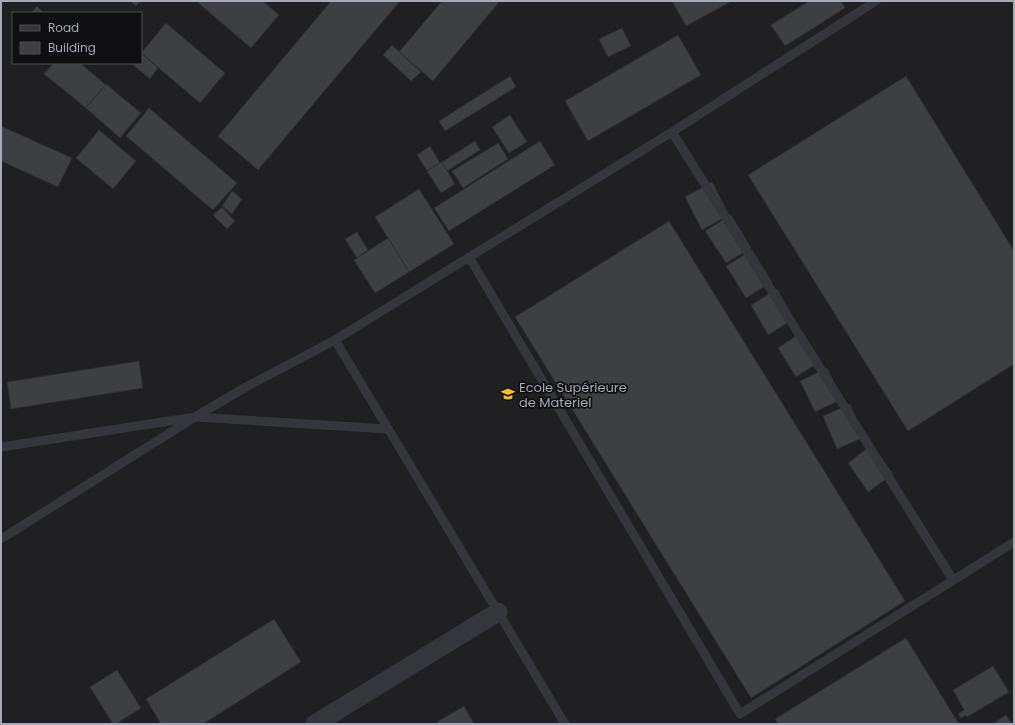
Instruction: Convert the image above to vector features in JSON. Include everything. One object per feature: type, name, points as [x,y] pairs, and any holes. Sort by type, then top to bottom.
[{"type":"street","points":[[315,724],[498,612]]},
{"type":"lane","points":[[1,539],[195,417],[246,387],[335,340],[672,132],[876,1]]},
{"type":"lane","points":[[672,132],[953,580]]},
{"type":"lane","points":[[469,257],[740,714],[1014,542]]},
{"type":"lane","points":[[335,340],[565,724]]},
{"type":"lane","points":[[1,447],[195,417],[388,429]]},
{"type":"shaded area","name":"Ecole Supérieure de Materiel","points":[[1,1],[1014,1],[1014,724],[1,724]]},
{"type":"building","points":[[130,1],[141,1],[136,6]]},
{"type":"building","points":[[196,1],[263,1],[279,15],[251,48]]},
{"type":"building","points":[[331,1],[400,1],[258,170],[218,136]]},
{"type":"building","points":[[442,1],[500,1],[433,81],[399,52]]},
{"type":"building","points":[[672,1],[732,1],[686,26]]},
{"type":"building","points":[[809,1],[841,1],[845,8],[785,46],[771,25]]},
{"type":"building","points":[[37,6],[43,12],[32,12]]},
{"type":"building","points":[[166,23],[225,73],[200,103],[142,54],[142,52]]},
{"type":"building","points":[[622,28],[631,46],[608,57],[599,39]]},
{"type":"building","points":[[678,35],[701,75],[588,141],[565,101]]},
{"type":"building","points":[[392,45],[421,72],[411,81],[383,55]]},
{"type":"building","points":[[142,54],[158,68],[150,79],[132,64],[142,64]]},
{"type":"building","points":[[53,64],[81,64],[106,85],[86,108],[44,74]]},
{"type":"building","points":[[510,76],[516,87],[445,131],[439,121]]},
{"type":"building","points":[[906,76],[1014,251],[1014,364],[908,431],[748,175]]},
{"type":"building","points":[[106,84],[141,113],[120,138],[86,108]]},
{"type":"building","points":[[149,108],[237,183],[213,210],[126,136]]},
{"type":"building","points":[[510,115],[527,142],[509,153],[492,127]]},
{"type":"building","points":[[1,126],[72,158],[58,187],[1,161]]},
{"type":"building","points":[[99,130],[136,161],[113,189],[76,158]]},
{"type":"building","points":[[475,141],[480,150],[447,171],[442,162]]},
{"type":"building","points":[[540,141],[555,165],[449,231],[434,208]]},
{"type":"building","points":[[498,143],[508,159],[463,188],[452,171]]},
{"type":"building","points":[[430,146],[440,163],[427,171],[417,155]]},
{"type":"building","points":[[442,162],[455,184],[441,193],[427,171]]},
{"type":"building","points":[[712,182],[729,215],[702,230],[685,197]]},
{"type":"building","points":[[419,189],[454,244],[409,272],[375,217]]},
{"type":"building","points":[[232,191],[242,199],[232,214],[222,206]]},
{"type":"building","points":[[222,207],[235,221],[227,229],[213,215]]},
{"type":"building","points":[[731,215],[751,248],[726,263],[705,231]]},
{"type":"building","points":[[669,221],[905,601],[751,698],[515,317]]},
{"type":"building","points":[[357,232],[368,250],[357,258],[345,239]]},
{"type":"building","points":[[388,238],[409,272],[375,293],[354,260]]},
{"type":"building","points":[[752,250],[772,282],[746,298],[726,266]]},
{"type":"building","points":[[777,289],[794,319],[768,335],[751,305]]},
{"type":"building","points":[[802,332],[821,361],[796,377],[778,348]]},
{"type":"building","points":[[139,361],[143,388],[11,409],[7,382]]},
{"type":"building","points":[[827,368],[842,399],[815,412],[800,381]]},
{"type":"building","points":[[850,404],[864,437],[837,449],[823,416]]},
{"type":"building","points":[[872,445],[893,474],[868,492],[848,463]]},
{"type":"building","points":[[274,619],[301,662],[203,724],[161,724],[146,699]]},
{"type":"building","points":[[906,638],[959,724],[778,724],[775,719]]},
{"type":"building","points":[[993,666],[1009,692],[967,717],[966,715],[961,718],[958,714],[964,710],[953,690]]},
{"type":"building","points":[[117,670],[141,708],[116,724],[113,724],[90,687]]},
{"type":"building","points":[[464,706],[474,724],[438,724],[437,722]]},
{"type":"building","points":[[1006,715],[1012,724],[994,724],[994,723]]},
{"type":"place","name":"Ecole Supérieure de Materiel","points":[[508,394]]}]
